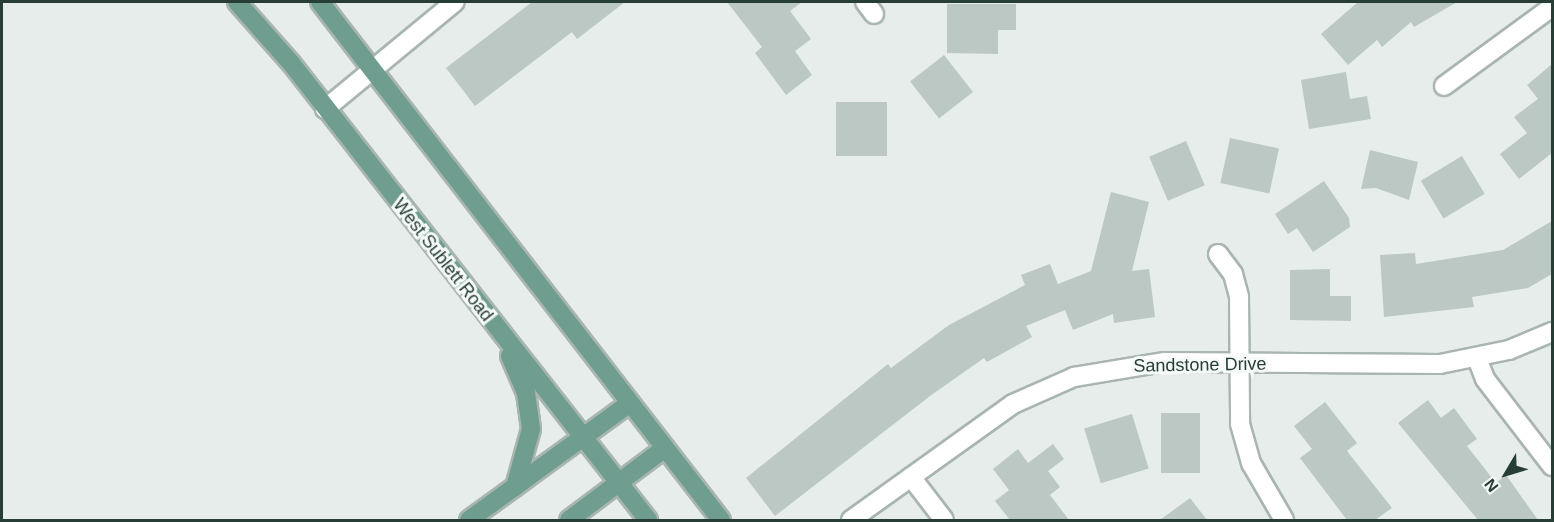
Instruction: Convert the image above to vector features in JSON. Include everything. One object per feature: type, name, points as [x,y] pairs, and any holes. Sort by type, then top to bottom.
[{"type":"main road","name":"West Sublett Road","points":[[237,2],[325,109],[648,520]]},
{"type":"main road","points":[[320,2],[374,67],[721,520]]},
{"type":"main road","points":[[498,330],[526,393],[531,429],[526,461],[514,488]]},
{"type":"main road","points":[[469,520],[630,403]]},
{"type":"main road","points":[[569,520],[665,448]]},
{"type":"street","points":[[325,109],[455,2]]},
{"type":"street","points":[[1444,86],[1552,7]]},
{"type":"street","points":[[1218,254],[1233,274],[1239,297],[1240,424],[1251,463],[1284,520]]},
{"type":"street","name":"Sandstone Drive","points":[[851,520],[1013,404],[1074,377],[1165,362],[1396,365],[1477,358],[1552,332]]},
{"type":"street","points":[[1477,358],[1485,379],[1552,466]]},
{"type":"street","points":[[911,477],[944,520]]},
{"type":"building","points":[[532,2],[625,2],[577,39],[572,32],[475,106],[446,68]]},
{"type":"building","points":[[727,2],[802,2],[790,11],[811,39],[795,51],[812,75],[786,95],[755,53],[762,47]]},
{"type":"building","points":[[1358,2],[1457,2],[1414,27],[1411,22],[1382,47],[1377,40],[1348,65],[1321,34]]},
{"type":"building","points":[[947,4],[1016,4],[1016,30],[998,30],[998,54],[947,53]]},
{"type":"building","points":[[944,55],[973,92],[939,119],[910,81]]},
{"type":"building","points":[[1552,64],[1552,153],[1519,179],[1500,154],[1527,133],[1514,117],[1538,99],[1527,85]]},
{"type":"building","points":[[1346,72],[1350,99],[1367,96],[1371,119],[1309,129],[1301,80]]},
{"type":"building","points":[[836,102],[887,102],[887,156],[836,156]]},
{"type":"building","points":[[1230,138],[1279,148],[1269,193],[1220,183]]},
{"type":"building","points":[[1186,141],[1205,185],[1168,201],[1149,157]]},
{"type":"building","points":[[1370,150],[1418,162],[1409,200],[1376,188],[1361,189]]},
{"type":"building","points":[[1462,156],[1485,194],[1444,218],[1421,181]]},
{"type":"building","points":[[1324,181],[1349,218],[1350,227],[1313,252],[1297,228],[1288,234],[1275,214]]},
{"type":"building","points":[[1111,192],[1149,202],[1132,271],[1149,269],[1155,317],[1114,323],[1113,314],[1073,330],[1065,310],[1026,326],[1032,337],[987,362],[984,358],[930,396],[775,516],[746,478],[888,364],[891,368],[949,325],[1025,285],[1021,275],[1050,264],[1058,284],[1091,271]]},
{"type":"building","points":[[1552,221],[1552,274],[1528,288],[1472,297],[1474,307],[1384,317],[1380,255],[1415,253],[1416,264],[1503,250]]},
{"type":"building","points":[[1330,269],[1330,296],[1351,296],[1351,321],[1290,320],[1290,270]]},
{"type":"building","points":[[1428,400],[1441,418],[1454,408],[1477,439],[1467,446],[1496,483],[1506,475],[1538,520],[1478,520],[1398,423]]},
{"type":"building","points":[[1325,402],[1357,443],[1347,451],[1392,508],[1375,520],[1347,520],[1300,458],[1312,449],[1294,426]]},
{"type":"building","points":[[1161,413],[1200,413],[1200,473],[1161,473]]},
{"type":"building","points":[[1132,414],[1149,469],[1101,483],[1084,429]]},
{"type":"building","points":[[1053,444],[1064,459],[1048,471],[1060,487],[1050,495],[1069,520],[1010,520],[995,501],[1009,490],[993,469],[1018,449],[1028,463]]},
{"type":"building","points":[[1190,498],[1207,520],[1160,520]]}]
